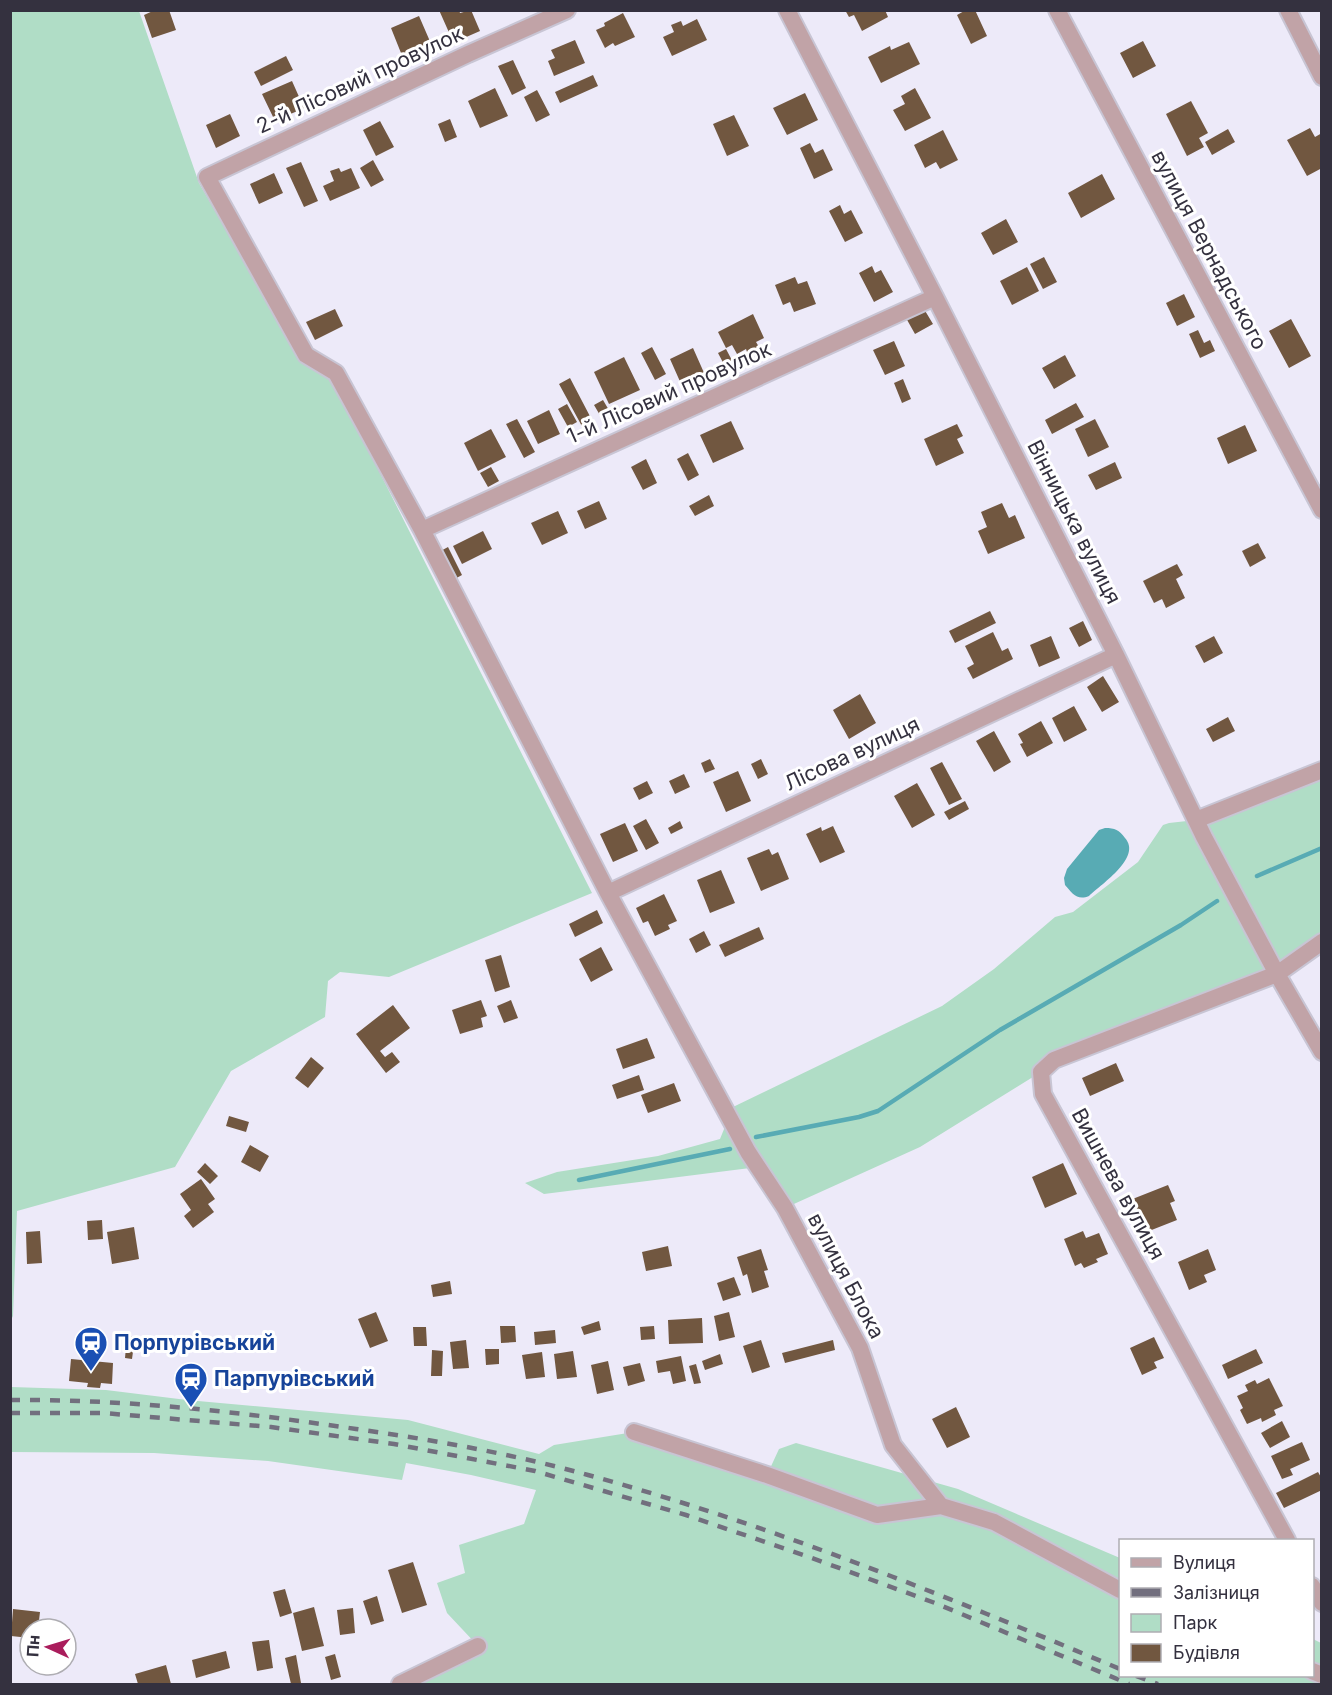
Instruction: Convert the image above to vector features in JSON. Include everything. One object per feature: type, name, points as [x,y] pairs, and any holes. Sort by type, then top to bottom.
[{"type":"street","name":"2-й Лісовий провулок","points":[[207,177],[567,10]]},
{"type":"street","name":"Вінницька вулиця","points":[[787,10],[1116,655],[1196,820],[1277,974],[1322,1052]]},
{"type":"street","name":"вулиця Вернадського","points":[[1057,10],[1322,510]]},
{"type":"street","points":[[1288,10],[1322,77]]},
{"type":"street","name":"вулиця Блока","points":[[207,177],[306,355],[336,373],[422,530],[608,893],[748,1152],[784,1208],[860,1348],[893,1445],[941,1506]]},
{"type":"street","name":"1-й Лісовий провулок","points":[[422,530],[935,297]]},
{"type":"street","name":"Лісова вулиця","points":[[608,893],[1116,655]]},
{"type":"street","points":[[1196,820],[1322,770]]},
{"type":"street","points":[[1277,974],[1322,942]]},
{"type":"street","name":"Вишнева вулиця","points":[[1277,974],[1054,1060],[1041,1072],[1043,1094],[1286,1539]]},
{"type":"street","points":[[634,1432],[767,1475],[877,1515],[941,1506],[994,1522],[1119,1589]]},
{"type":"street","points":[[1314,1589],[1322,1603]]},
{"type":"street","points":[[400,1684],[478,1646]]},
{"type":"green space","points":[[11,11],[139,11],[199,183],[302,361],[333,380],[592,893],[389,977],[340,972],[328,981],[325,1017],[231,1071],[175,1167],[17,1211],[11,1320]]},
{"type":"green space","points":[[1321,770],[1321,942],[1277,974],[1041,1072],[920,1147],[785,1208],[758,1167],[544,1194],[525,1183],[557,1172],[658,1156],[720,1139],[733,1107],[942,1006],[994,969],[1055,917],[1073,912],[1138,862],[1163,825],[1196,820]]},
{"type":"green space","points":[[11,1387],[106,1390],[187,1400],[408,1420],[539,1454],[554,1445],[634,1432],[767,1475],[779,1449],[796,1443],[958,1489],[1119,1558],[1119,1677],[1314,1677],[1314,1640],[1321,1643],[1321,1684],[400,1684],[478,1646],[447,1613],[437,1583],[465,1573],[459,1545],[524,1524],[536,1490],[406,1463],[402,1480],[268,1461],[154,1453],[11,1452]]},
{"type":"water","points":[[1112,828],[1123,835],[1129,845],[1129,853],[1119,869],[1103,884],[1089,896],[1078,897],[1065,885],[1064,878],[1067,869],[1099,830]]},
{"type":"building","points":[[155,10],[169,10],[176,30],[152,38],[144,15]]},
{"type":"building","points":[[439,10],[459,10],[460,13],[471,10],[480,31],[464,38],[462,32],[451,37]]},
{"type":"building","points":[[845,10],[885,10],[888,17],[862,31],[854,15],[849,17]]},
{"type":"building","points":[[966,10],[975,10],[987,36],[971,44],[957,15]]},
{"type":"building","points":[[623,13],[635,37],[615,46],[613,43],[605,48],[596,30]]},
{"type":"building","points":[[419,16],[432,46],[403,58],[391,28]]},
{"type":"building","points":[[697,19],[707,40],[672,56],[663,37],[674,32],[671,25],[681,21],[683,26]]},
{"type":"building","points":[[575,40],[585,63],[554,76],[548,61],[555,58],[551,50]]},
{"type":"building","points":[[1143,41],[1156,66],[1133,78],[1120,53]]},
{"type":"building","points":[[909,42],[920,64],[881,83],[868,57],[890,46],[891,50]]},
{"type":"building","points":[[286,56],[293,70],[261,86],[254,72]]},
{"type":"building","points":[[513,60],[526,88],[512,95],[498,66]]},
{"type":"building","points":[[593,75],[598,86],[560,103],[555,92]]},
{"type":"building","points":[[292,81],[304,108],[275,121],[262,94]]},
{"type":"building","points":[[495,88],[508,116],[480,128],[468,101]]},
{"type":"building","points":[[915,88],[931,118],[905,131],[893,110],[905,104],[901,96]]},
{"type":"building","points":[[537,90],[550,115],[536,122],[524,97]]},
{"type":"building","points":[[805,93],[818,120],[787,135],[773,108]]},
{"type":"building","points":[[1191,101],[1208,133],[1199,138],[1204,147],[1187,156],[1166,114]]},
{"type":"building","points":[[230,114],[240,136],[216,148],[206,125]]},
{"type":"building","points":[[734,115],[749,146],[727,156],[713,124]]},
{"type":"building","points":[[450,119],[457,137],[445,142],[438,124]]},
{"type":"building","points":[[380,121],[394,147],[376,156],[363,130]]},
{"type":"building","points":[[1310,128],[1315,137],[1322,133],[1322,168],[1307,176],[1287,140]]},
{"type":"building","points":[[1228,129],[1235,142],[1212,155],[1205,142]]},
{"type":"building","points":[[943,130],[958,160],[940,169],[936,162],[925,168],[914,145]]},
{"type":"building","points":[[810,143],[815,153],[823,149],[833,170],[814,179],[800,148]]},
{"type":"building","points":[[373,160],[384,180],[371,187],[360,168]]},
{"type":"building","points":[[301,162],[318,201],[304,207],[286,168]]},
{"type":"building","points":[[339,168],[341,172],[351,168],[360,188],[330,201],[323,186],[334,181],[330,171]]},
{"type":"building","points":[[274,173],[283,193],[259,204],[250,184]]},
{"type":"building","points":[[1102,174],[1115,199],[1081,218],[1068,193]]},
{"type":"building","points":[[840,205],[844,214],[851,210],[863,233],[845,242],[829,211]]},
{"type":"building","points":[[1006,219],[1018,242],[993,255],[981,233]]},
{"type":"building","points":[[1044,257],[1057,282],[1043,289],[1030,264]]},
{"type":"building","points":[[872,266],[875,273],[881,270],[893,292],[874,302],[859,273]]},
{"type":"building","points":[[1027,267],[1039,291],[1012,305],[1000,281]]},
{"type":"building","points":[[795,277],[798,284],[807,281],[816,304],[794,312],[790,302],[783,305],[775,285]]},
{"type":"building","points":[[1184,294],[1195,317],[1177,326],[1166,303]]},
{"type":"building","points":[[335,309],[343,326],[315,340],[306,322]]},
{"type":"building","points":[[924,309],[933,324],[915,334],[906,318]]},
{"type":"building","points":[[753,314],[764,338],[756,342],[759,347],[747,352],[746,349],[737,354],[732,345],[726,348],[718,332]]},
{"type":"building","points":[[1291,319],[1311,356],[1289,368],[1269,331]]},
{"type":"building","points":[[1198,330],[1204,343],[1210,340],[1215,351],[1200,358],[1189,334]]},
{"type":"building","points":[[894,341],[905,366],[885,375],[873,350]]},
{"type":"building","points":[[652,347],[666,374],[655,380],[641,353]]},
{"type":"building","points":[[693,348],[705,375],[682,386],[670,359]]},
{"type":"building","points":[[726,349],[736,368],[728,372],[718,353]]},
{"type":"building","points":[[1065,355],[1076,376],[1054,389],[1042,368]]},
{"type":"building","points":[[624,357],[640,390],[609,404],[594,372]]},
{"type":"building","points":[[570,378],[594,424],[584,430],[559,384]]},
{"type":"building","points":[[903,379],[911,399],[902,403],[894,383]]},
{"type":"building","points":[[603,400],[613,417],[604,422],[594,405]]},
{"type":"building","points":[[1076,403],[1084,417],[1052,434],[1045,420]]},
{"type":"building","points":[[567,404],[577,422],[568,427],[558,409]]},
{"type":"building","points":[[549,410],[560,434],[538,444],[527,421]]},
{"type":"building","points":[[517,419],[535,452],[524,458],[506,424]]},
{"type":"building","points":[[1095,419],[1109,447],[1088,457],[1075,429]]},
{"type":"building","points":[[731,421],[744,449],[713,463],[700,435]]},
{"type":"building","points":[[957,424],[963,436],[957,439],[964,453],[936,466],[924,439]]},
{"type":"building","points":[[1245,425],[1257,451],[1228,464],[1217,438]]},
{"type":"building","points":[[491,429],[506,457],[478,471],[464,443]]},
{"type":"building","points":[[688,453],[699,475],[688,481],[677,459]]},
{"type":"building","points":[[646,459],[657,483],[643,490],[631,467]]},
{"type":"building","points":[[1115,462],[1122,478],[1096,490],[1088,475]]},
{"type":"building","points":[[491,467],[499,481],[488,487],[480,473]]},
{"type":"building","points":[[709,495],[714,506],[695,516],[689,506]]},
{"type":"building","points":[[599,501],[607,519],[585,529],[577,511]]},
{"type":"building","points":[[1002,503],[1009,518],[1015,515],[1025,538],[988,554],[978,531],[987,527],[981,512]]},
{"type":"building","points":[[558,511],[568,533],[542,545],[531,523]]},
{"type":"building","points":[[483,531],[492,549],[462,564],[453,546]]},
{"type":"building","points":[[1258,543],[1266,558],[1250,567],[1242,551]]},
{"type":"building","points":[[448,547],[462,575],[451,581],[437,553]]},
{"type":"building","points":[[1177,564],[1183,575],[1176,579],[1185,598],[1166,608],[1162,599],[1154,603],[1143,581]]},
{"type":"building","points":[[990,611],[996,623],[955,643],[949,631]]},
{"type":"building","points":[[1083,621],[1092,640],[1079,647],[1069,628]]},
{"type":"building","points":[[993,632],[1002,651],[1008,648],[1013,659],[973,679],[967,668],[974,664],[965,646]]},
{"type":"building","points":[[1051,636],[1060,658],[1039,667],[1030,645]]},
{"type":"building","points":[[1214,636],[1223,653],[1204,663],[1195,646]]},
{"type":"building","points":[[1103,676],[1119,702],[1102,712],[1087,687]]},
{"type":"building","points":[[860,694],[876,723],[849,739],[833,710]]},
{"type":"building","points":[[1074,706],[1087,730],[1064,742],[1052,718]]},
{"type":"building","points":[[1228,717],[1235,731],[1213,742],[1206,729]]},
{"type":"building","points":[[1041,721],[1053,743],[1027,757],[1018,734]]},
{"type":"building","points":[[994,731],[1011,762],[994,772],[976,741]]},
{"type":"building","points":[[710,759],[715,769],[705,773],[701,763]]},
{"type":"building","points":[[761,759],[768,774],[758,779],[751,764]]},
{"type":"building","points":[[942,762],[962,799],[949,805],[930,768]]},
{"type":"building","points":[[738,771],[751,801],[726,812],[713,782]]},
{"type":"building","points":[[684,774],[690,787],[675,794],[669,781]]},
{"type":"building","points":[[647,781],[653,793],[639,800],[633,788]]},
{"type":"building","points":[[917,783],[935,815],[912,828],[894,796]]},
{"type":"building","points":[[965,801],[969,809],[949,820],[944,812]]},
{"type":"building","points":[[646,819],[659,843],[646,850],[633,826]]},
{"type":"building","points":[[680,821],[683,828],[671,834],[668,828]]},
{"type":"building","points":[[625,823],[638,851],[613,862],[600,834]]},
{"type":"building","points":[[833,826],[845,852],[820,863],[806,834],[821,827],[822,831]]},
{"type":"building","points":[[769,849],[772,855],[778,852],[789,879],[761,891],[747,858]]},
{"type":"building","points":[[721,870],[735,903],[710,913],[697,880]]},
{"type":"building","points":[[664,894],[677,921],[668,925],[670,929],[655,936],[648,921],[643,923],[636,908]]},
{"type":"building","points":[[597,910],[603,923],[575,937],[569,924]]},
{"type":"building","points":[[759,927],[764,939],[725,957],[719,945]]},
{"type":"building","points":[[704,931],[711,945],[696,953],[689,939]]},
{"type":"building","points":[[601,947],[613,970],[591,982],[579,959]]},
{"type":"building","points":[[501,955],[510,987],[495,992],[485,960]]},
{"type":"building","points":[[481,1000],[487,1016],[481,1018],[483,1027],[460,1034],[452,1010]]},
{"type":"building","points":[[511,1000],[518,1018],[504,1023],[497,1006]]},
{"type":"building","points":[[393,1005],[410,1028],[380,1051],[385,1057],[392,1052],[400,1062],[386,1073],[356,1034]]},
{"type":"building","points":[[647,1038],[655,1058],[623,1069],[616,1049]]},
{"type":"building","points":[[311,1057],[324,1068],[308,1088],[295,1078]]},
{"type":"building","points":[[1116,1063],[1124,1081],[1090,1096],[1082,1078]]},
{"type":"building","points":[[639,1075],[644,1090],[617,1099],[612,1085]]},
{"type":"building","points":[[674,1083],[681,1101],[648,1113],[641,1095]]},
{"type":"building","points":[[229,1116],[249,1122],[246,1132],[226,1126]]},
{"type":"building","points":[[250,1145],[269,1156],[260,1172],[241,1162]]},
{"type":"building","points":[[205,1163],[218,1176],[210,1184],[197,1172]]},
{"type":"building","points":[[1063,1163],[1077,1194],[1045,1208],[1032,1177]]},
{"type":"building","points":[[201,1179],[215,1199],[208,1204],[214,1212],[193,1228],[184,1216],[191,1210],[180,1194]]},
{"type":"building","points":[[1168,1185],[1175,1201],[1170,1203],[1177,1220],[1149,1231],[1148,1228],[1141,1230],[1130,1200]]},
{"type":"building","points":[[102,1220],[103,1239],[88,1240],[87,1221]]},
{"type":"building","points":[[134,1227],[139,1259],[112,1264],[107,1232]]},
{"type":"building","points":[[40,1231],[42,1263],[27,1264],[26,1232]]},
{"type":"building","points":[[1083,1231],[1086,1238],[1099,1233],[1108,1254],[1096,1259],[1098,1262],[1084,1268],[1081,1263],[1075,1266],[1064,1239]]},
{"type":"building","points":[[668,1246],[672,1266],[646,1271],[642,1252]]},
{"type":"building","points":[[761,1249],[768,1270],[764,1271],[769,1287],[752,1293],[747,1274],[743,1276],[737,1257]]},
{"type":"building","points":[[1208,1249],[1216,1270],[1204,1275],[1207,1282],[1189,1290],[1178,1262]]},
{"type":"building","points":[[734,1277],[741,1295],[723,1301],[717,1283]]},
{"type":"building","points":[[450,1281],[452,1294],[433,1297],[431,1285]]},
{"type":"building","points":[[376,1312],[388,1341],[370,1348],[358,1319]]},
{"type":"building","points":[[729,1312],[735,1337],[719,1341],[714,1316]]},
{"type":"building","points":[[702,1318],[703,1343],[669,1344],[668,1320]]},
{"type":"building","points":[[599,1321],[601,1330],[584,1335],[581,1327]]},
{"type":"building","points":[[500,1326],[515,1326],[516,1342],[501,1343]]},
{"type":"building","points":[[654,1326],[655,1339],[641,1340],[640,1327]]},
{"type":"building","points":[[413,1327],[426,1327],[427,1346],[414,1346]]},
{"type":"building","points":[[555,1330],[556,1343],[535,1345],[534,1332]]},
{"type":"building","points":[[127,1336],[135,1337],[132,1359],[125,1358]]},
{"type":"building","points":[[1154,1337],[1164,1358],[1154,1362],[1157,1368],[1142,1375],[1130,1348]]},
{"type":"building","points":[[466,1340],[469,1368],[453,1369],[450,1342]]},
{"type":"building","points":[[761,1340],[770,1367],[752,1373],[743,1346]]},
{"type":"building","points":[[833,1340],[835,1350],[785,1363],[782,1353]]},
{"type":"building","points":[[485,1349],[499,1349],[499,1364],[486,1365]]},
{"type":"building","points":[[1256,1349],[1263,1363],[1228,1379],[1222,1365]]},
{"type":"building","points":[[432,1350],[443,1351],[442,1376],[431,1376]]},
{"type":"building","points":[[573,1351],[577,1377],[557,1379],[554,1354]]},
{"type":"building","points":[[542,1352],[545,1377],[526,1379],[522,1355]]},
{"type":"building","points":[[720,1354],[723,1364],[705,1370],[702,1361]]},
{"type":"building","points":[[681,1356],[686,1381],[673,1384],[670,1371],[658,1373],[656,1361]]},
{"type":"building","name":"Порпурівський","points":[[71,1359],[113,1363],[112,1384],[101,1383],[100,1388],[87,1387],[88,1383],[69,1381]]},
{"type":"building","points":[[608,1361],[614,1390],[597,1394],[591,1365]]},
{"type":"building","points":[[640,1363],[645,1381],[628,1386],[623,1367]]},
{"type":"building","points":[[696,1364],[701,1383],[694,1384],[689,1366]]},
{"type":"building","points":[[1269,1378],[1283,1406],[1274,1410],[1276,1415],[1262,1422],[1261,1418],[1247,1424],[1240,1410],[1243,1408],[1237,1396],[1248,1391],[1245,1385],[1255,1380],[1257,1384]]},
{"type":"building","points":[[956,1407],[970,1437],[947,1448],[932,1419]]},
{"type":"building","points":[[1282,1421],[1290,1437],[1270,1448],[1261,1433]]},
{"type":"building","points":[[1302,1442],[1310,1460],[1290,1469],[1293,1475],[1282,1479],[1271,1456]]},
{"type":"building","points":[[1318,1472],[1322,1479],[1322,1490],[1284,1508],[1276,1493]]},
{"type":"building","points":[[413,1562],[427,1605],[402,1613],[388,1570]]},
{"type":"building","points":[[285,1589],[292,1613],[280,1617],[273,1592]]},
{"type":"building","points":[[377,1596],[384,1621],[371,1625],[363,1601]]},
{"type":"building","points":[[314,1607],[324,1646],[302,1651],[293,1613]]},
{"type":"building","points":[[353,1608],[355,1633],[340,1635],[337,1610]]},
{"type":"building","points":[[13,1609],[40,1612],[39,1617],[18,1617],[18,1637],[11,1636]]},
{"type":"building","points":[[269,1640],[273,1668],[257,1671],[252,1642]]},
{"type":"building","points":[[226,1651],[230,1668],[196,1678],[192,1660]]},
{"type":"building","points":[[335,1654],[341,1677],[331,1680],[325,1657]]},
{"type":"building","points":[[296,1655],[301,1683],[291,1684],[285,1658]]},
{"type":"building","points":[[166,1665],[171,1684],[138,1684],[135,1674]]},
{"type":"waterway","points":[[1257,876],[1322,848]]},
{"type":"waterway","points":[[756,1137],[859,1117],[878,1111],[1000,1030],[1181,925],[1217,901]]},
{"type":"waterway","points":[[579,1180],[730,1149]]},
{"type":"railway","points":[[10,1400],[140,1404],[227,1412],[415,1438],[531,1460],[656,1495],[791,1539],[989,1615],[1119,1669]]},
{"type":"railway","points":[[10,1413],[103,1413],[271,1427],[394,1444],[535,1471],[686,1515],[809,1557],[935,1603],[1129,1684]]},
{"type":"railway","points":[[1139,1677],[1158,1684]]},
{"type":"place","name":"Порпурівський","points":[[91,1372]]},
{"type":"place","name":"Парпурівський","points":[[191,1408]]}]
